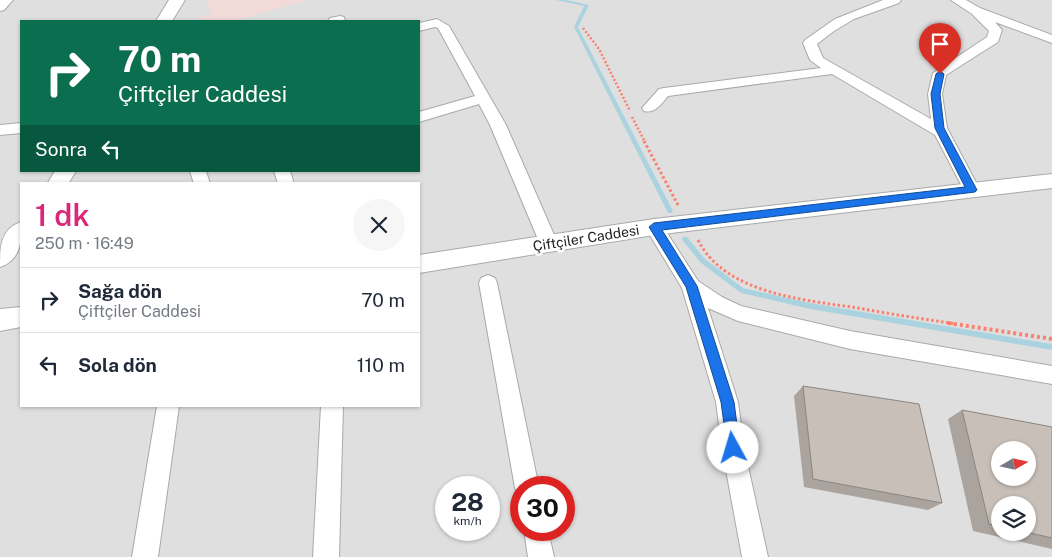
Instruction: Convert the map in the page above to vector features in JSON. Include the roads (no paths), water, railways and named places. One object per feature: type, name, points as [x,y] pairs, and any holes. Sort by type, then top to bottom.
[{"type":"street","points":[[0,7],[7,0]]},
{"type":"street","points":[[165,20],[177,0]]},
{"type":"street","points":[[895,0],[838,21],[820,33],[810,43],[817,60],[942,132]]},
{"type":"street","points":[[957,0],[976,11],[1052,39]]},
{"type":"street","points":[[972,190],[939,128],[935,94],[940,74],[993,39],[996,30],[976,11]]},
{"type":"street","points":[[420,27],[436,23],[443,26],[498,124],[549,244]]},
{"type":"street","points":[[649,108],[664,92],[834,70]]},
{"type":"street","points":[[420,117],[483,98]]},
{"type":"street","points":[[0,130],[20,128]]},
{"type":"street","name":"Çiftçiler Caddesi","points":[[420,264],[654,227],[1052,181]]},
{"type":"street","points":[[654,227],[691,286],[727,402],[733,448],[755,557]]},
{"type":"street","points":[[0,258],[20,231]]},
{"type":"street","points":[[488,283],[525,476]]},
{"type":"street","points":[[691,286],[715,303],[738,313],[850,340],[1052,375]]},
{"type":"street","points":[[0,320],[20,317]]},
{"type":"street","points":[[145,557],[168,407]]},
{"type":"street","points":[[326,557],[332,407]]},
{"type":"street","points":[[538,541],[541,557]]},
{"type":"waterway","points":[[558,0],[587,5],[576,27],[670,211]]},
{"type":"waterway","points":[[685,239],[703,261],[741,290],[810,306],[1052,347]]}]
